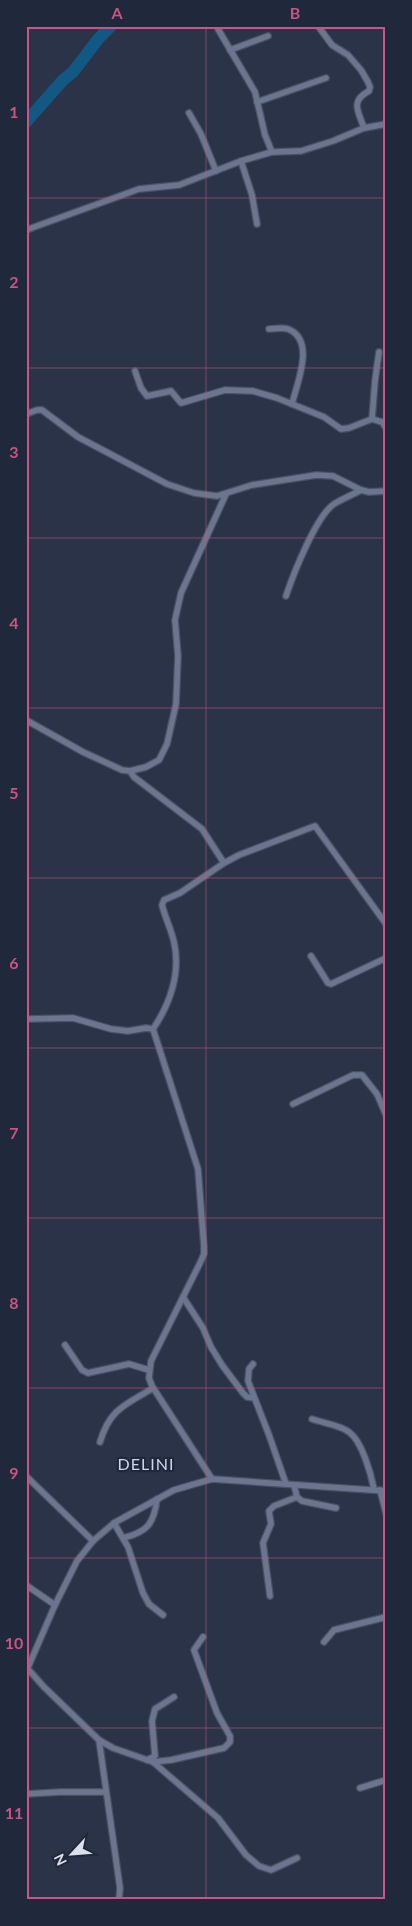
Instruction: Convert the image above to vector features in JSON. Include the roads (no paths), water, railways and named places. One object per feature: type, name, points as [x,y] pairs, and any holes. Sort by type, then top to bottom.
[{"type":"street","points":[[318,26],[332,45],[348,55],[368,82],[369,91],[360,96],[357,102],[364,128]]},
{"type":"street","points":[[218,29],[255,92],[265,135],[272,152]]},
{"type":"street","points":[[230,50],[268,36]]},
{"type":"street","points":[[257,102],[326,78]]},
{"type":"street","points":[[190,113],[216,171]]},
{"type":"street","points":[[26,230],[139,189],[179,185],[241,161],[272,152],[301,151],[364,128],[386,124]]},
{"type":"street","points":[[241,161],[252,195],[257,224]]},
{"type":"street","points":[[269,329],[287,328],[297,334],[302,342],[303,360],[292,404]]},
{"type":"street","points":[[372,420],[374,381],[379,352]]},
{"type":"street","points":[[135,371],[141,388],[147,396],[171,392],[181,403],[225,390],[237,390],[269,395],[324,417],[341,429],[372,420],[382,422],[386,428]]},
{"type":"street","points":[[26,414],[42,410],[78,437],[167,484],[208,495],[226,494],[252,485],[316,475],[333,476],[368,492],[386,491]]},
{"type":"street","points":[[286,596],[294,572],[321,520],[333,504],[361,490]]},
{"type":"street","points":[[26,720],[83,752],[122,770],[130,771],[146,767],[159,760],[167,744],[176,704],[178,656],[175,620],[177,607],[181,593],[226,494]]},
{"type":"street","points":[[130,771],[134,777],[202,829],[224,863]]},
{"type":"street","points":[[212,1479],[153,1388],[149,1378],[151,1361],[204,1254],[198,1169],[153,1030],[170,999],[176,967],[174,942],[162,905],[164,900],[180,892],[224,863],[315,826],[386,924]]},
{"type":"street","points":[[311,956],[328,983],[331,984],[386,958]]},
{"type":"street","points":[[26,1019],[73,1018],[110,1029],[128,1031],[146,1028],[153,1030]]},
{"type":"street","points":[[293,1104],[353,1075],[362,1075],[377,1094],[386,1115]]},
{"type":"street","points":[[183,1297],[203,1328],[211,1347],[222,1365],[243,1394],[254,1398]]},
{"type":"street","points":[[65,1346],[82,1370],[88,1373],[130,1364],[149,1370]]},
{"type":"street","points":[[253,1364],[248,1369],[247,1375],[286,1484]]},
{"type":"street","points":[[100,1442],[104,1426],[110,1418],[119,1409],[153,1388]]},
{"type":"street","points":[[312,1419],[351,1433],[368,1463],[380,1490],[386,1513]]},
{"type":"street","points":[[26,1476],[93,1541]]},
{"type":"street","points":[[298,1858],[271,1870],[259,1866],[246,1855],[218,1818],[150,1761],[113,1748],[99,1740],[27,1670],[77,1560],[93,1541],[114,1523],[174,1490],[212,1479],[380,1490]]},
{"type":"street","points":[[294,1485],[296,1497],[302,1501],[336,1508]]},
{"type":"street","points":[[270,1596],[263,1543],[271,1524],[269,1511],[274,1506],[296,1497]]},
{"type":"street","points":[[123,1538],[140,1532],[150,1524],[155,1517],[157,1499]]},
{"type":"street","points":[[114,1523],[128,1547],[142,1594],[149,1604],[163,1615]]},
{"type":"street","points":[[26,1585],[55,1605]]},
{"type":"street","points":[[324,1642],[334,1630],[386,1617]]},
{"type":"street","points":[[150,1761],[171,1760],[224,1748],[230,1742],[230,1736],[217,1713],[194,1650],[203,1637]]},
{"type":"street","points":[[150,1761],[155,1756],[152,1721],[155,1709],[174,1697]]},
{"type":"street","points":[[99,1740],[120,1888],[119,1900]]},
{"type":"street","points":[[360,1788],[386,1780]]},
{"type":"street","points":[[26,1794],[106,1792]]},
{"type":"waterway","points":[[26,122],[63,80],[73,72],[99,38],[111,26]]},
{"type":"district","name":"DELINI","points":[[146,1463]]}]
